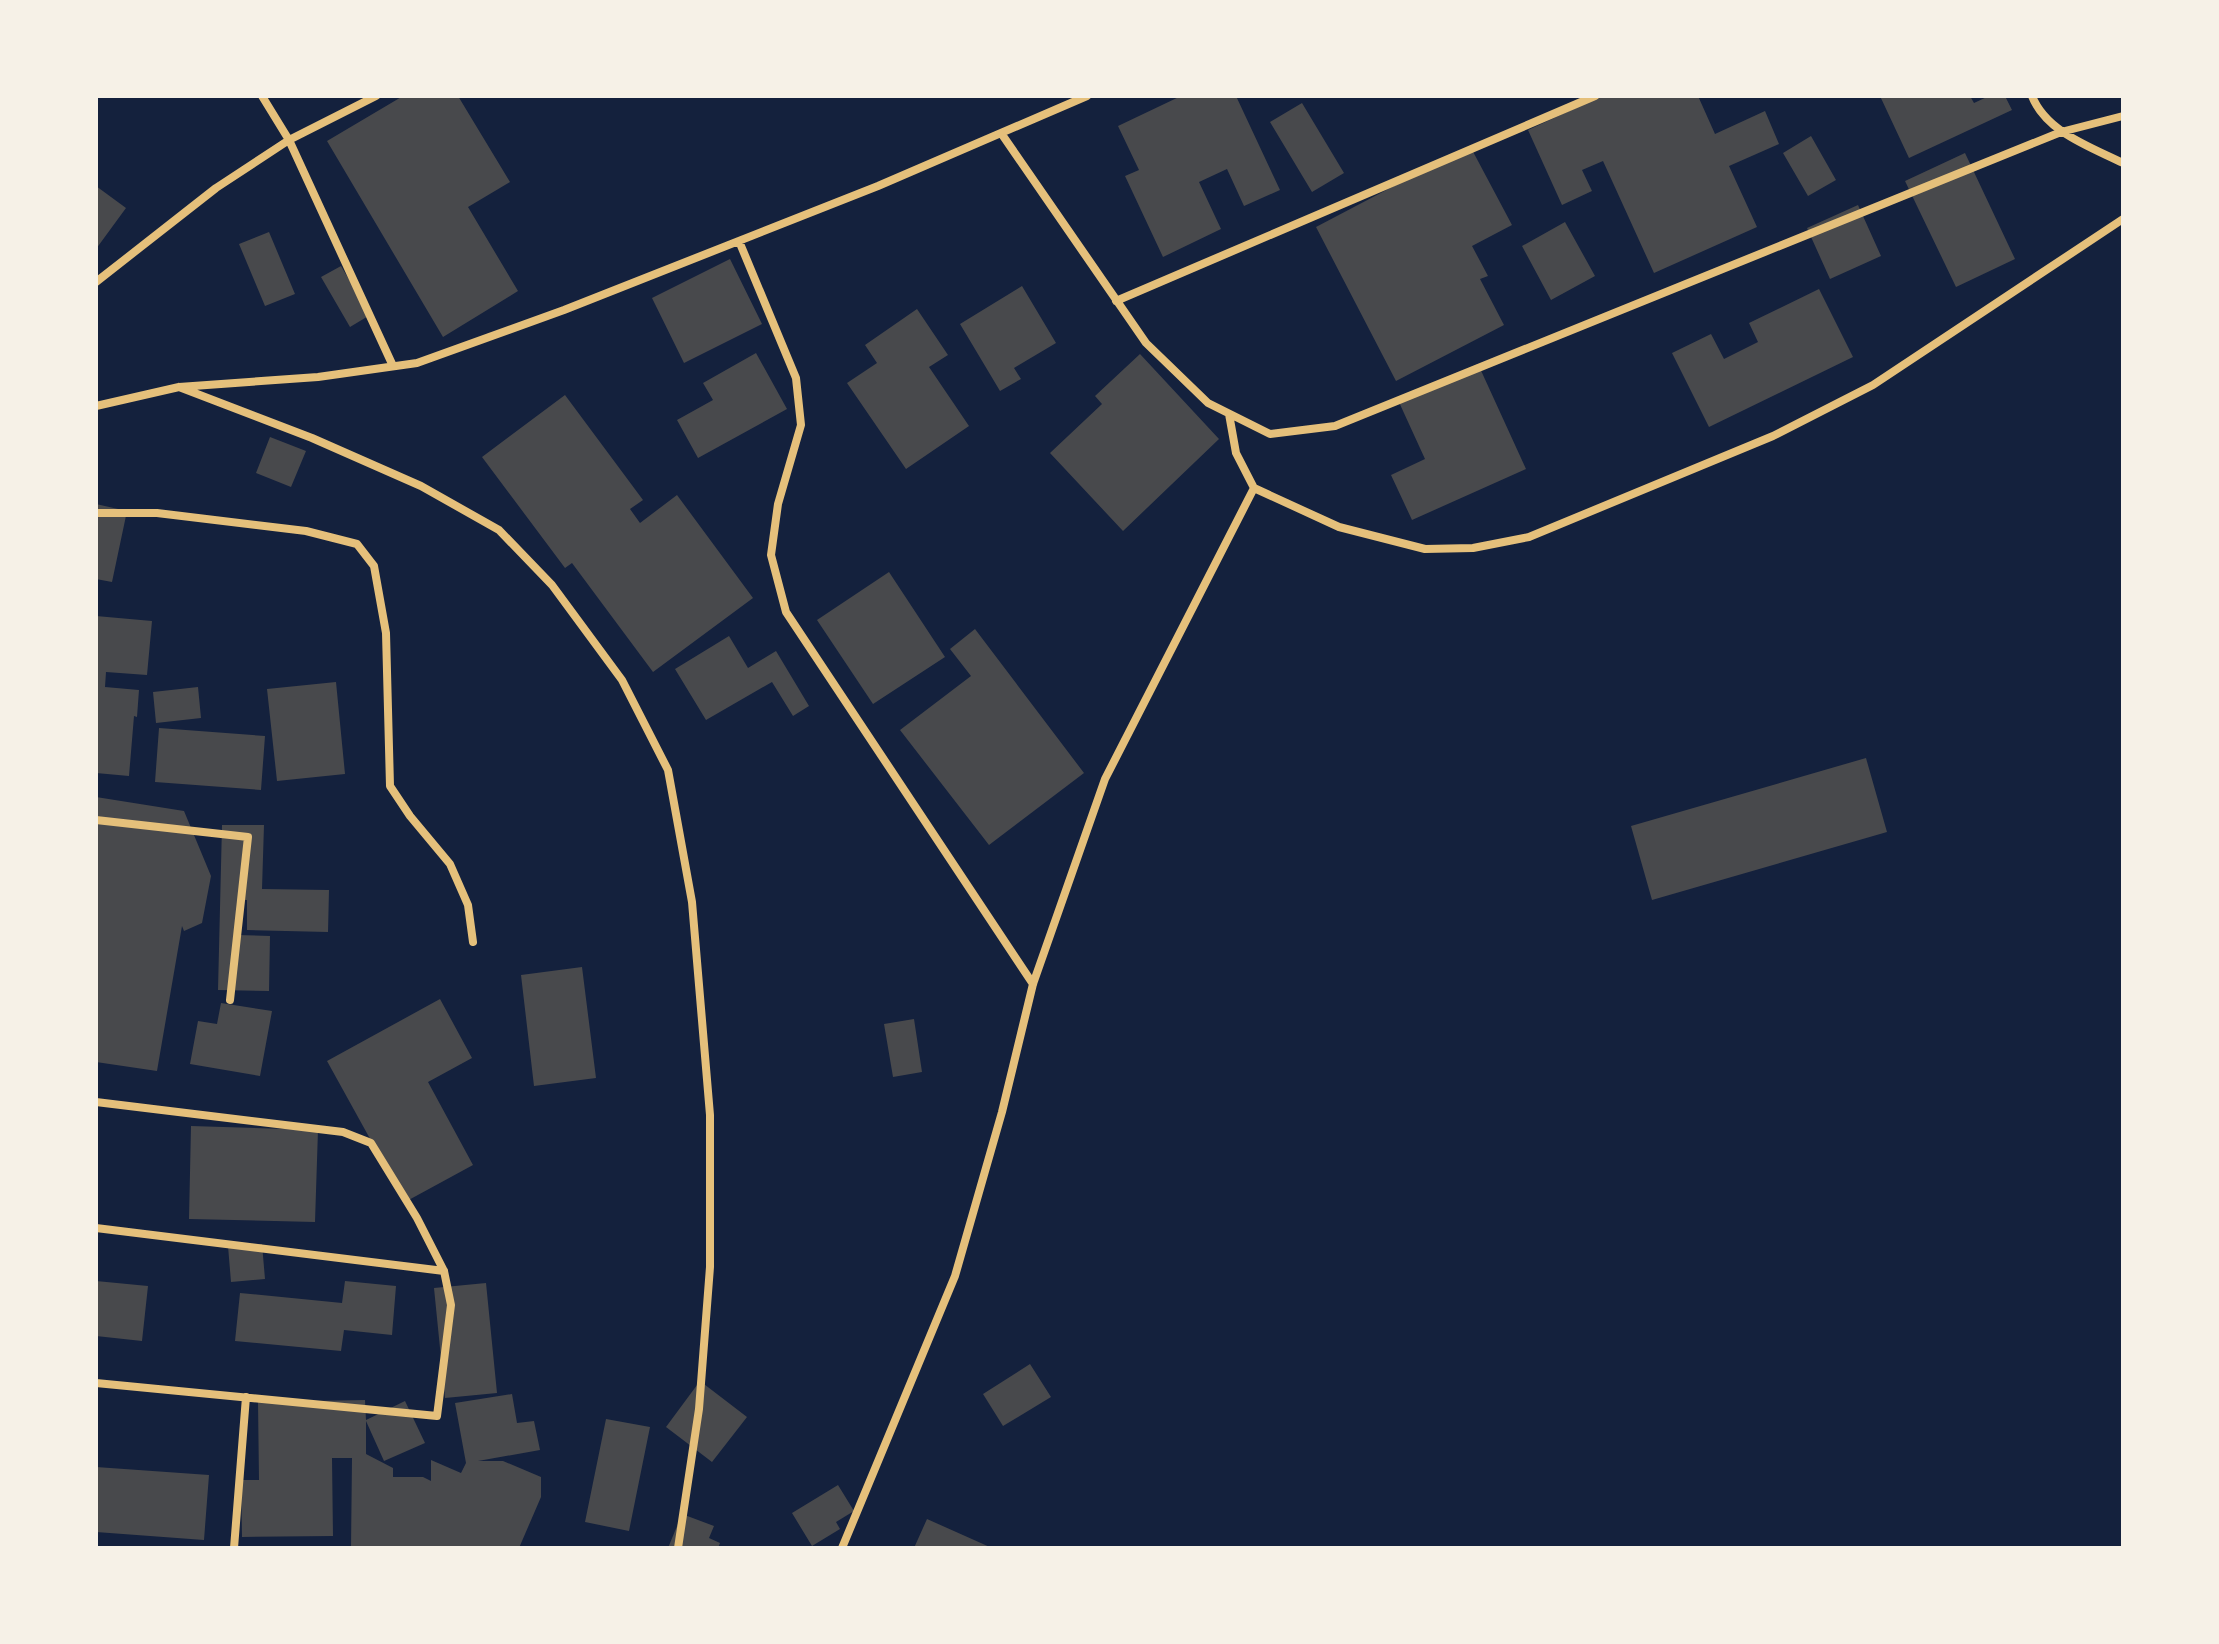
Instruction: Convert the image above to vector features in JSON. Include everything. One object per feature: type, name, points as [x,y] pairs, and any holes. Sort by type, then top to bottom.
[{"type":"street","points":[[262,96],[289,140],[393,366]]},
{"type":"street","points":[[96,282],[216,188],[289,140],[376,96]]},
{"type":"street","points":[[96,406],[179,387],[318,377],[417,363],[739,241],[1087,96]]},
{"type":"street","points":[[1116,301],[1595,96]]},
{"type":"street","points":[[2032,96],[2061,132],[2123,163]]},
{"type":"street","points":[[1001,133],[1146,343],[1208,403],[1270,434],[1335,426],[2061,132],[2123,116]]},
{"type":"street","points":[[1229,414],[1236,453],[1254,488],[1339,527],[1425,549],[1473,548],[1529,537],[1773,436],[1873,385],[2123,219]]},
{"type":"street","points":[[739,241],[796,378],[801,425],[778,504],[771,555],[786,612],[1033,984]]},
{"type":"street","points":[[179,387],[312,438],[421,486],[499,530],[552,585],[622,680],[668,770],[692,902],[710,1115],[710,1267],[699,1409],[678,1548]]},
{"type":"street","points":[[842,1548],[955,1276],[1002,1112],[1033,984],[1105,779],[1254,488]]},
{"type":"street","points":[[96,513],[157,513],[217,520],[306,531],[357,544],[374,566],[386,633],[390,786],[410,816],[450,864],[468,905],[473,942]]},
{"type":"street","points":[[96,820],[248,837],[230,1000]]},
{"type":"street","points":[[96,1102],[343,1132],[371,1143],[417,1218],[444,1271],[451,1305],[437,1416],[96,1383]]},
{"type":"street","points":[[96,1228],[444,1271]]},
{"type":"street","points":[[234,1548],[246,1397]]},
{"type":"building","points":[[403,96],[458,96],[510,182],[468,207],[518,291],[443,337],[327,141]]},
{"type":"building","points":[[1181,96],[1236,96],[1280,190],[1244,206],[1227,169],[1199,182],[1221,229],[1163,257],[1125,176],[1139,170],[1118,126]]},
{"type":"building","points":[[1602,96],[1698,96],[1715,134],[1765,111],[1779,144],[1729,166],[1757,227],[1654,273],[1603,161],[1582,170],[1592,191],[1562,205],[1528,130]]},
{"type":"building","points":[[1880,96],[1970,96],[1974,103],[1989,96],[2005,96],[2012,110],[1909,158]]},
{"type":"building","points":[[1302,103],[1344,173],[1312,192],[1270,122]]},
{"type":"building","points":[[1811,136],[1836,180],[1808,196],[1783,153]]},
{"type":"building","points":[[1470,146],[1512,225],[1472,246],[1488,276],[1480,279],[1504,325],[1396,381],[1316,227]]},
{"type":"building","points":[[1965,153],[2015,259],[1956,287],[1905,181]]},
{"type":"building","points":[[96,186],[126,208],[96,249]]},
{"type":"building","points":[[1858,205],[1881,256],[1830,279],[1807,228]]},
{"type":"building","points":[[1565,222],[1595,276],[1551,300],[1522,246]]},
{"type":"building","points":[[269,232],[295,294],[265,306],[239,244]]},
{"type":"building","points":[[730,259],[762,324],[684,363],[652,298]]},
{"type":"building","points":[[341,266],[370,315],[350,327],[321,277]]},
{"type":"building","points":[[1022,286],[1056,343],[1014,368],[1021,379],[1000,391],[960,324]]},
{"type":"building","points":[[1819,289],[1853,357],[1709,427],[1672,353],[1711,334],[1724,359],[1758,342],[1749,323]]},
{"type":"building","points":[[917,309],[948,355],[929,367],[969,426],[906,469],[847,383],[877,363],[865,345]]},
{"type":"building","points":[[756,353],[787,409],[698,458],[677,420],[713,400],[703,383]]},
{"type":"building","points":[[1140,354],[1219,439],[1123,531],[1050,453],[1102,404],[1095,396]]},
{"type":"building","points":[[1478,364],[1526,469],[1412,520],[1391,475],[1425,459],[1398,400]]},
{"type":"building","points":[[565,395],[643,500],[630,509],[640,523],[677,495],[753,598],[653,672],[572,563],[565,568],[482,457]]},
{"type":"building","points":[[270,437],[306,451],[291,487],[256,473]]},
{"type":"building","points":[[96,504],[127,511],[112,582],[96,579]]},
{"type":"building","points":[[889,572],[945,657],[873,704],[817,620]]},
{"type":"building","points":[[96,616],[152,621],[147,675],[106,672],[105,687],[139,690],[129,776],[96,773]]},
{"type":"building","points":[[975,629],[1084,773],[989,845],[900,730],[971,676],[950,649]]},
{"type":"building","points":[[729,636],[748,668],[776,651],[809,706],[793,716],[772,682],[706,720],[675,669]]},
{"type":"building","points":[[336,682],[345,774],[277,781],[267,689]]},
{"type":"building","points":[[198,687],[201,718],[156,723],[153,692]]},
{"type":"building","points":[[159,728],[265,736],[261,790],[155,782]]},
{"type":"building","points":[[1866,758],[1887,832],[1652,900],[1631,826]]},
{"type":"building","points":[[96,797],[184,811],[211,876],[202,923],[184,931],[182,926],[157,1071],[96,1062]]},
{"type":"building","points":[[222,825],[264,825],[262,889],[329,890],[328,932],[247,930],[247,900],[237,900],[236,935],[270,936],[269,991],[218,990]]},
{"type":"building","points":[[582,967],[596,1078],[534,1086],[521,975]]},
{"type":"building","points":[[440,999],[472,1058],[428,1082],[473,1165],[405,1202],[327,1061]]},
{"type":"building","points":[[221,1003],[272,1011],[260,1076],[190,1064],[198,1021],[217,1024]]},
{"type":"building","points":[[914,1019],[922,1072],[893,1077],[884,1024]]},
{"type":"building","points":[[191,1126],[318,1130],[315,1222],[189,1219]]},
{"type":"building","points":[[262,1244],[265,1279],[231,1282],[228,1246]]},
{"type":"building","points":[[96,1281],[148,1286],[142,1341],[96,1336]]},
{"type":"building","points":[[345,1281],[396,1286],[392,1335],[344,1330],[341,1351],[235,1341],[240,1293],[342,1303]]},
{"type":"building","points":[[486,1283],[497,1393],[445,1398],[434,1288]]},
{"type":"building","points":[[1030,1364],[1051,1397],[1003,1426],[983,1394]]},
{"type":"building","points":[[700,1381],[747,1417],[712,1462],[666,1427]]},
{"type":"building","points":[[512,1394],[517,1423],[534,1421],[540,1450],[478,1461],[503,1461],[541,1477],[541,1497],[519,1548],[351,1548],[352,1458],[332,1458],[333,1536],[242,1537],[241,1480],[259,1480],[258,1402],[365,1400],[366,1420],[405,1401],[425,1443],[384,1461],[366,1421],[366,1454],[393,1468],[393,1477],[423,1477],[431,1481],[431,1460],[461,1473],[466,1463],[455,1403]]},
{"type":"building","points":[[606,1419],[650,1427],[629,1531],[585,1522]]},
{"type":"building","points":[[96,1467],[209,1475],[204,1540],[96,1532]]},
{"type":"building","points":[[838,1485],[854,1511],[836,1522],[840,1529],[812,1546],[792,1513]]},
{"type":"building","points":[[682,1514],[714,1526],[709,1538],[720,1543],[718,1548],[668,1548]]},
{"type":"building","points":[[927,1519],[992,1548],[914,1548]]}]
